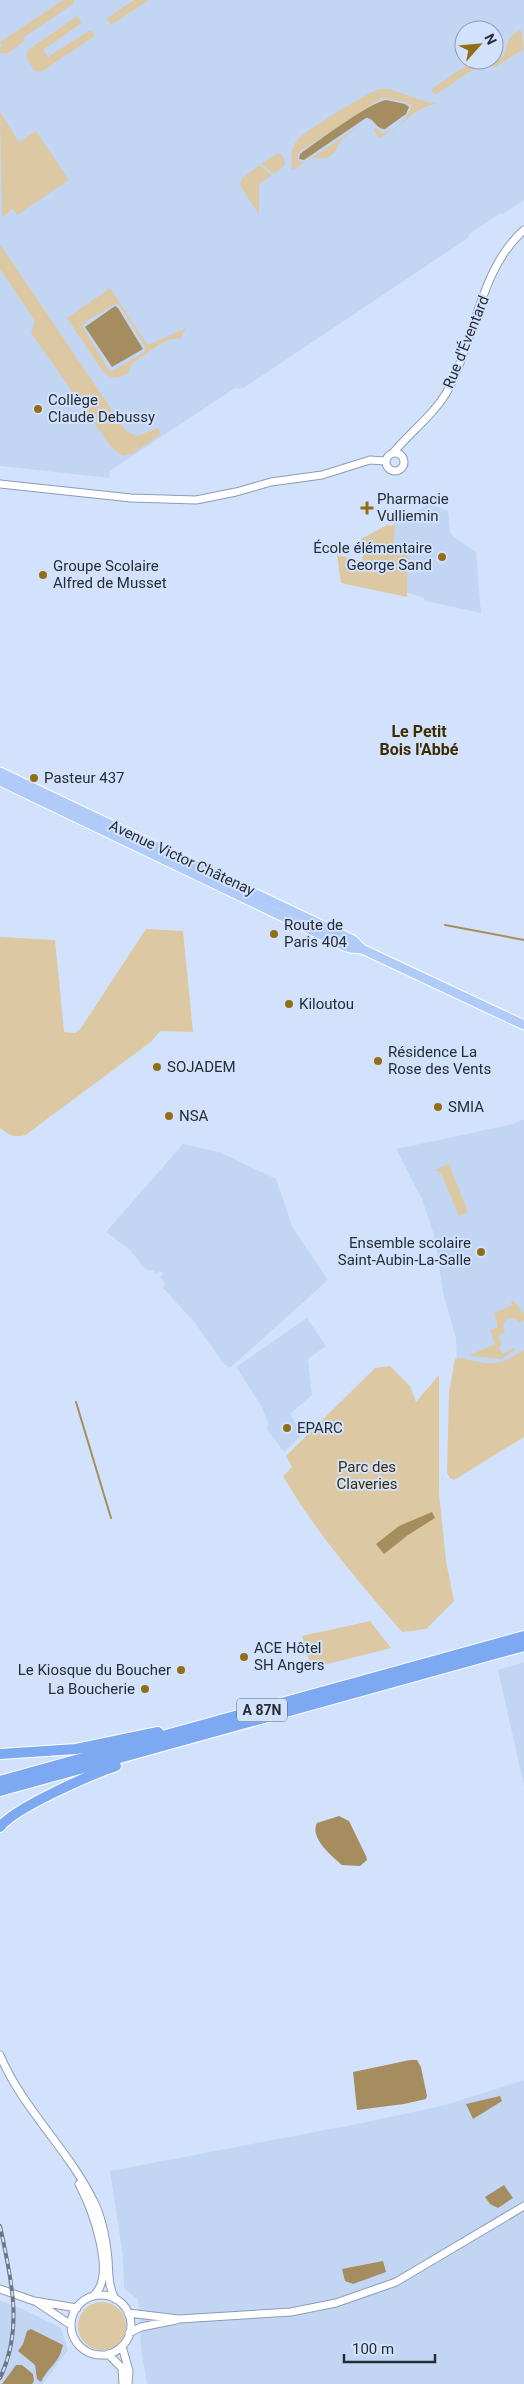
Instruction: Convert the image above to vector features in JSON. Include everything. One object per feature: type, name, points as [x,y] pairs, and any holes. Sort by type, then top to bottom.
[{"type":"highway","name":"A 87N","points":[[0,1781],[524,1636]]},
{"type":"highway","name":"A 87N","points":[[0,1791],[524,1646]]},
{"type":"highway","points":[[0,1753],[13,1754],[76,1749],[222,1717],[244,1715]]},
{"type":"highway","points":[[0,1827],[13,1815],[67,1786],[104,1770],[151,1755],[166,1746]]},
{"type":"main road","name":"Avenue Victor Châtenay","points":[[0,772],[53,801],[240,890],[350,948],[362,949],[524,1025]]},
{"type":"main road","name":"Avenue Victor Châtenay","points":[[0,781],[53,801]]},
{"type":"street","name":"Rue d'Éventard","points":[[397,451],[431,415],[447,391],[457,372],[492,276],[507,247],[524,230]]},
{"type":"street","points":[[397,451],[404,462],[399,471],[389,470],[385,461],[388,455],[397,451]]},
{"type":"street","points":[[0,484],[131,498],[196,500],[236,492],[271,482],[322,475],[370,460],[385,461]]},
{"type":"street","points":[[0,2055],[24,2096],[84,2182],[100,2217],[108,2257],[108,2287],[115,2299],[128,2313],[130,2325],[129,2333],[122,2346],[108,2354],[94,2354],[81,2348],[75,2340],[71,2325],[77,2308],[101,2286],[103,2257],[94,2217],[74,2169]]},
{"type":"street","points":[[129,2333],[141,2327],[179,2319],[290,2312],[336,2303],[365,2294],[414,2272],[524,2206]]},
{"type":"street","points":[[0,2289],[34,2301],[77,2308]]},
{"type":"street","points":[[91,2297],[103,2296],[115,2299]]},
{"type":"street","points":[[34,2301],[71,2325]]},
{"type":"street","points":[[128,2313],[179,2319]]},
{"type":"street","points":[[122,2346],[129,2371],[128,2384]]},
{"type":"street","points":[[108,2354],[122,2368],[123,2384]]},
{"type":"shaded area","points":[[0,0],[524,0],[524,200],[469,234],[468,238],[242,389],[235,388],[110,471],[109,478],[0,466]]},
{"type":"shaded area","points":[[386,100],[405,104],[409,107],[406,114],[385,129],[379,127],[369,118],[366,118],[304,160],[299,159],[300,154],[343,124],[367,108]]},
{"type":"shaded area","points":[[115,306],[143,349],[112,367],[85,327]]},
{"type":"shaded area","name":"École élémentaire George Sand","points":[[425,502],[448,511],[450,532],[454,537],[476,552],[481,613],[425,601],[423,597],[407,593],[408,551],[394,551],[395,521],[425,507]]},
{"type":"shaded area","name":"Ensemble scolaire Saint-Aubin-La-Salle","points":[[524,1119],[524,1364],[457,1368],[456,1338],[444,1297],[434,1235],[422,1199],[396,1149],[513,1124]]},
{"type":"shaded area","points":[[183,1144],[219,1152],[276,1179],[293,1228],[328,1280],[230,1368],[223,1363],[195,1323],[163,1288],[165,1283],[160,1277],[163,1274],[160,1271],[156,1274],[153,1270],[146,1270],[130,1250],[106,1232]]},
{"type":"shaded area","name":"EPARC","points":[[307,1318],[326,1346],[308,1359],[312,1395],[290,1414],[303,1434],[284,1452],[266,1428],[269,1424],[260,1404],[236,1367]]},
{"type":"shaded area","points":[[432,1512],[435,1518],[408,1535],[384,1554],[376,1544],[399,1526]]},
{"type":"shaded area","points":[[524,1662],[524,1786],[498,1670]]},
{"type":"shaded area","points":[[339,1816],[349,1821],[366,1856],[367,1860],[360,1866],[342,1865],[323,1847],[316,1835],[317,1823]]},
{"type":"shaded area","points":[[417,2060],[421,2067],[426,2099],[357,2110],[353,2072]]},
{"type":"shaded area","points":[[524,2080],[524,2384],[147,2384],[141,2348],[138,2300],[124,2288],[123,2257],[110,2171],[362,2123],[445,2105]]},
{"type":"shaded area","points":[[500,2096],[502,2101],[473,2119],[466,2104]]},
{"type":"shaded area","points":[[504,2185],[513,2198],[498,2208],[490,2204],[485,2197]]},
{"type":"shaded area","points":[[383,2261],[386,2272],[353,2284],[345,2281],[342,2269]]},
{"type":"shaded area","points":[[0,2300],[61,2328],[68,2350],[43,2384],[0,2384]]},
{"type":"shaded area","points":[[31,2329],[63,2345],[59,2357],[41,2382],[37,2379],[35,2365],[18,2351],[23,2344],[27,2331]]},
{"type":"shaded area","points":[[16,2365],[22,2365],[33,2374],[34,2381],[32,2384],[2,2384]]},
{"type":"green space","points":[[63,0],[74,0],[73,4],[23,38],[25,41],[6,54],[0,53],[2,45],[0,42]]},
{"type":"green space","points":[[134,0],[149,0],[111,25],[107,18]]},
{"type":"green space","points":[[77,16],[82,23],[43,50],[48,57],[90,30],[95,36],[41,72],[34,71],[26,57],[28,50]]},
{"type":"green space","points":[[521,29],[524,49],[504,62],[504,55],[509,38]]},
{"type":"green space","points":[[459,70],[472,70],[437,94],[431,92],[433,88]]},
{"type":"green space","points":[[380,89],[389,89],[427,102],[438,103],[415,113],[387,134],[379,138],[374,130],[376,128],[383,133],[392,130],[404,119],[411,106],[406,102],[382,98],[299,152],[297,158],[304,163],[365,122],[341,140],[334,153],[327,158],[313,158],[292,170],[292,151],[297,140],[337,112]]},
{"type":"green space","points":[[0,112],[19,142],[36,131],[69,180],[17,215],[13,209],[2,217]]},
{"type":"green space","points":[[278,153],[284,157],[285,165],[274,174],[261,164]]},
{"type":"green space","points":[[259,165],[272,175],[259,184],[259,215],[240,185],[242,178]]},
{"type":"green space","points":[[0,244],[126,431],[137,436],[158,428],[161,434],[134,453],[122,456],[111,447],[31,333],[35,321],[0,269]]},
{"type":"green space","points":[[110,288],[147,344],[186,328],[181,338],[168,340],[132,364],[128,373],[119,377],[113,377],[104,373],[67,318]],"holes":[[[115,304],[119,305],[146,348],[143,353],[112,371],[109,370],[82,326]]]},
{"type":"green space","points":[[395,523],[394,550],[408,551],[407,597],[341,583],[337,555],[362,561],[364,548],[360,547],[361,539],[387,525],[391,526]]},
{"type":"green space","points":[[146,929],[183,931],[193,1032],[160,1031],[152,1041],[27,1134],[16,1136],[0,1128],[0,937],[55,940],[64,1032],[75,1033],[81,1028]]},
{"type":"green space","points":[[449,1164],[468,1212],[459,1216],[441,1173],[435,1170]]},
{"type":"green space","points":[[513,1300],[524,1314],[524,1320],[519,1323],[514,1318],[507,1319],[503,1325],[505,1332],[498,1336],[502,1344],[499,1348],[503,1354],[513,1348],[515,1350],[501,1359],[471,1356],[495,1344],[490,1330],[498,1327],[494,1313],[512,1305],[511,1301]]},
{"type":"green space","points":[[524,1350],[524,1437],[454,1480],[450,1478],[447,1473],[449,1392],[455,1359],[462,1358],[471,1361],[495,1363],[506,1360]]},
{"type":"green space","name":"Parc des Claveries","points":[[390,1366],[410,1386],[416,1402],[439,1375],[439,1493],[446,1561],[454,1601],[426,1629],[402,1632],[354,1576],[324,1537],[283,1476],[292,1467],[286,1456],[375,1368]]},
{"type":"green space","points":[[370,1621],[391,1648],[311,1668],[302,1636]]},
{"type":"green space","points":[[102,2302],[111,2304],[119,2309],[124,2317],[126,2326],[124,2335],[119,2343],[111,2348],[102,2350],[93,2348],[85,2343],[80,2335],[78,2326],[80,2317],[85,2309],[93,2304]]},
{"type":"waterway","points":[[445,925],[524,940]]},
{"type":"waterway","points":[[76,1402],[111,1518]]},
{"type":"railway","points":[[0,2226],[13,2303],[12,2340],[0,2378]]},
{"type":"place","name":"Collège Claude Debussy","points":[[38,409]]},
{"type":"place","name":"Pharmacie Vulliemin","points":[[367,508]]},
{"type":"place","name":"École élémentaire George Sand","points":[[442,557]]},
{"type":"place","name":"Groupe Scolaire Alfred de Musset","points":[[43,575]]},
{"type":"place","name":"Pasteur 437","points":[[34,778]]},
{"type":"place","name":"Route de Paris 404","points":[[274,934]]},
{"type":"place","name":"Kiloutou","points":[[289,1004]]},
{"type":"place","name":"Résidence La Rose des Vents","points":[[378,1061]]},
{"type":"place","name":"SOJADEM","points":[[157,1067]]},
{"type":"place","name":"SMIA","points":[[438,1107]]},
{"type":"place","name":"NSA","points":[[169,1116]]},
{"type":"place","name":"Ensemble scolaire Saint-Aubin-La-Salle","points":[[481,1252]]},
{"type":"place","name":"EPARC","points":[[287,1428]]},
{"type":"place","name":"ACE Hôtel SH Angers","points":[[244,1657]]},
{"type":"place","name":"Le Kiosque du Boucher","points":[[181,1670]]},
{"type":"place","name":"La Boucherie","points":[[145,1689]]},
{"type":"district","name":"Le Petit Bois l'Abbé","points":[[419,740]]}]
